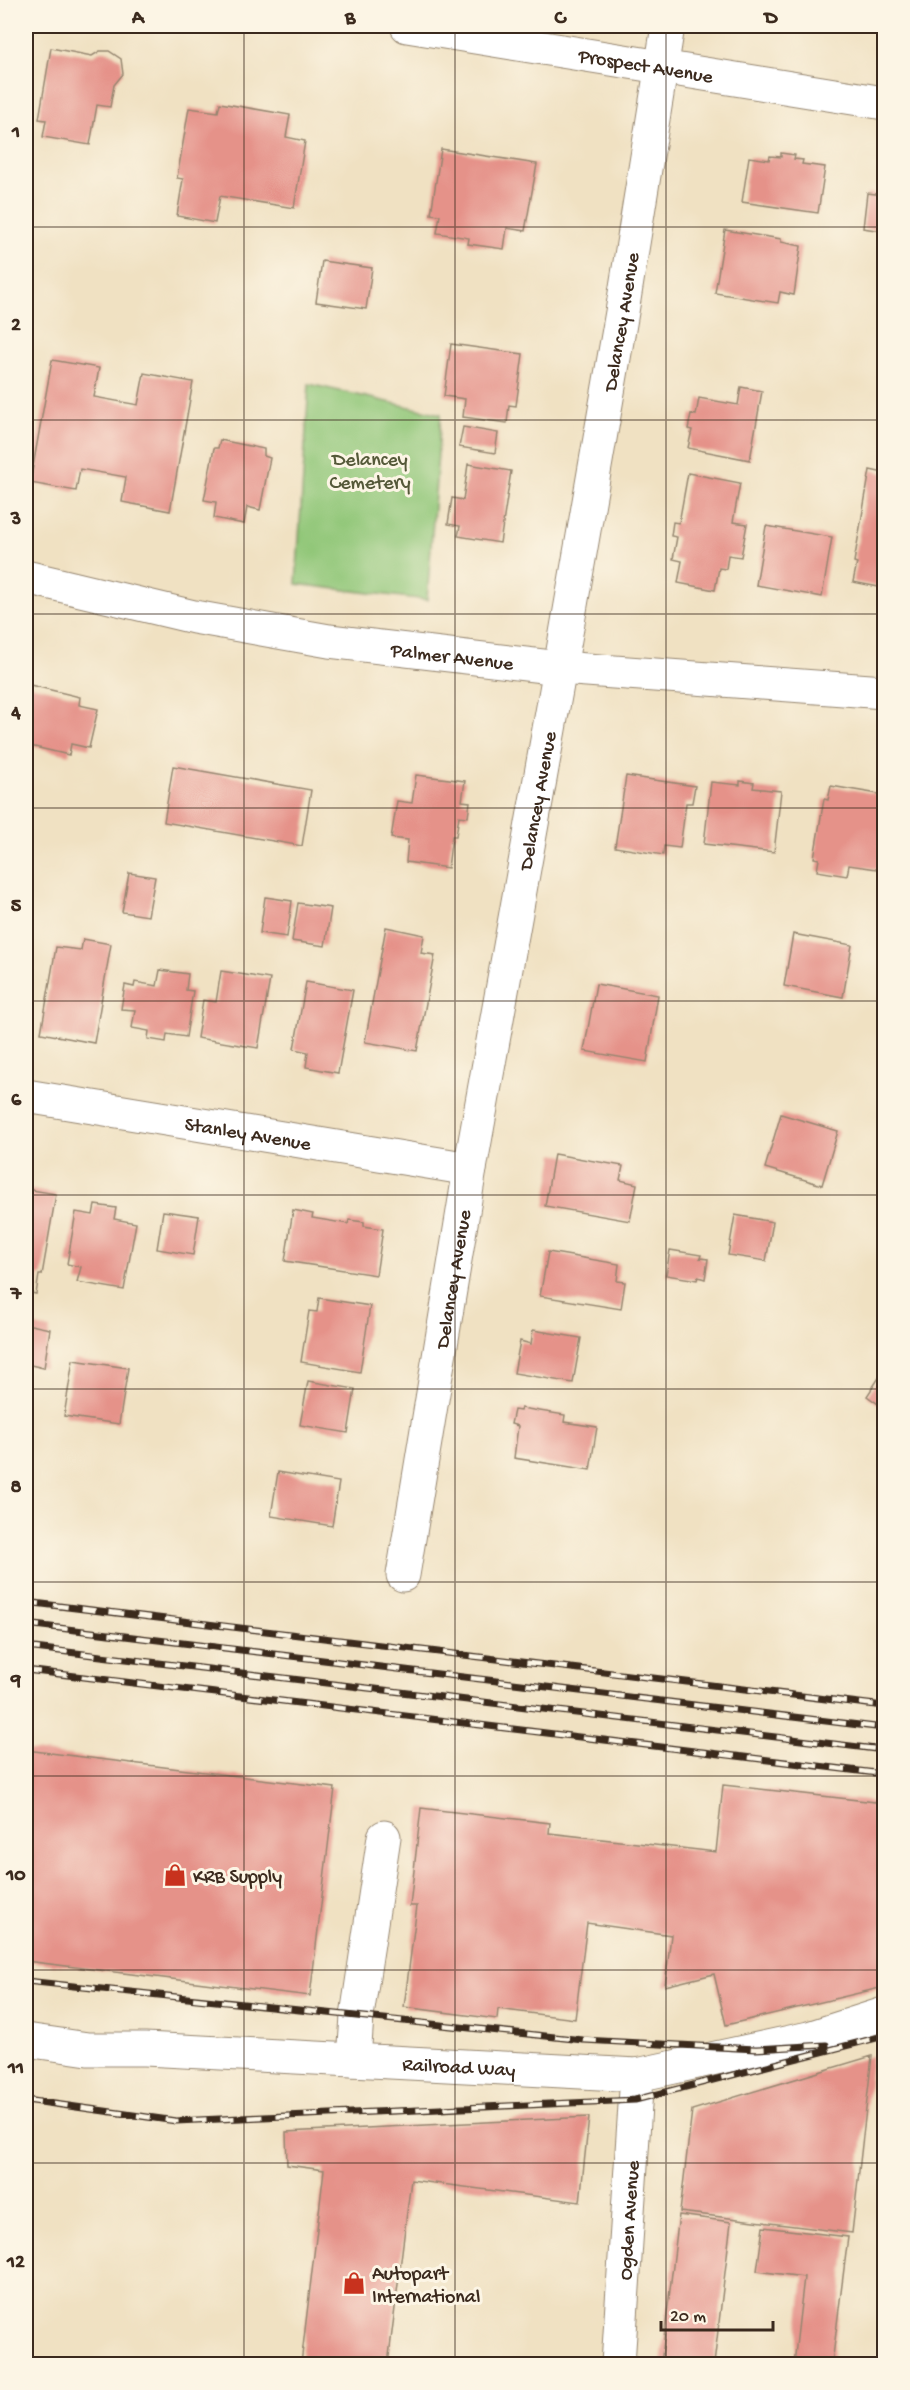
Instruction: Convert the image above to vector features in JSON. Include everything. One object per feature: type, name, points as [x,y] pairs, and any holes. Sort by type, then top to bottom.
[{"type":"street","name":"Prospect Avenue","points":[[406,26],[885,104]]},
{"type":"street","name":"Delancey Avenue","points":[[403,1575],[470,1170],[624,300],[668,26]]},
{"type":"street","name":"Palmer Avenue","points":[[26,577],[194,617],[329,641],[560,668],[885,692]]},
{"type":"street","name":"Stanley Avenue","points":[[26,1096],[470,1170]]},
{"type":"street","points":[[354,2060],[357,2016],[384,1837]]},
{"type":"street","name":"Railroad Way","points":[[26,2040],[88,2049],[146,2049],[637,2075],[809,2038],[885,2014]]},
{"type":"street","name":"Ogden Avenue","points":[[618,2364],[637,2075]]},
{"type":"green space","name":"Delancey Cemetery","points":[[309,384],[441,414],[427,600],[296,584]]},
{"type":"building","points":[[51,48],[92,56],[100,51],[109,51],[121,59],[123,74],[114,85],[110,107],[97,105],[90,145],[43,137],[46,120],[39,119]]},
{"type":"building","points":[[220,103],[290,115],[286,137],[305,141],[294,208],[220,196],[215,223],[177,216],[183,179],[177,178],[189,108],[218,112]]},
{"type":"building","points":[[441,149],[537,164],[525,231],[507,228],[504,249],[468,244],[469,238],[437,233],[440,215],[431,214]]},
{"type":"building","points":[[781,153],[795,155],[794,159],[803,160],[802,164],[825,167],[818,213],[742,202],[749,157],[769,160],[770,156],[781,157]]},
{"type":"building","points":[[867,193],[884,195],[882,231],[863,228]]},
{"type":"building","points":[[725,230],[781,239],[781,242],[801,246],[794,295],[780,292],[778,303],[715,293]]},
{"type":"building","points":[[322,261],[372,268],[366,309],[316,302]]},
{"type":"building","points":[[451,344],[523,354],[516,406],[509,405],[507,423],[463,417],[465,399],[444,396]]},
{"type":"building","points":[[52,360],[99,368],[94,397],[138,405],[144,373],[193,382],[170,511],[122,502],[126,477],[80,469],[76,491],[30,483]]},
{"type":"building","points":[[741,387],[762,391],[750,460],[688,448],[692,430],[688,429],[691,414],[696,415],[699,398],[738,405]]},
{"type":"building","points":[[463,427],[498,433],[495,453],[459,447]]},
{"type":"building","points":[[220,440],[264,449],[264,456],[270,458],[260,510],[247,507],[244,524],[214,518],[216,502],[204,500],[214,448],[218,448]]},
{"type":"building","points":[[468,464],[511,471],[500,543],[458,536],[460,526],[448,524],[452,498],[463,500]]},
{"type":"building","points":[[870,470],[884,473],[884,588],[853,582],[857,563],[854,562]]},
{"type":"building","points":[[688,473],[740,483],[733,522],[747,524],[741,557],[728,555],[726,569],[719,568],[715,590],[678,583],[682,561],[673,559],[677,537],[671,536],[673,522],[679,523]]},
{"type":"building","points":[[766,526],[832,537],[822,597],[756,585]]},
{"type":"building","points":[[26,684],[80,697],[79,705],[98,709],[89,748],[71,744],[69,755],[26,745]]},
{"type":"building","points":[[173,766],[311,790],[302,846],[164,822]]},
{"type":"building","points":[[416,775],[465,781],[462,801],[470,802],[468,817],[459,816],[456,836],[452,836],[448,868],[406,862],[408,840],[391,838],[397,801],[412,803]]},
{"type":"building","points":[[626,776],[695,786],[692,803],[686,803],[680,848],[664,846],[663,855],[615,847]]},
{"type":"building","points":[[740,781],[754,783],[753,788],[781,791],[774,852],[704,844],[711,782],[740,785]]},
{"type":"building","points":[[831,786],[884,795],[883,870],[849,865],[847,876],[817,871],[819,859],[814,858],[824,799],[828,800]]},
{"type":"building","points":[[129,873],[155,877],[148,916],[122,912]]},
{"type":"building","points":[[265,897],[292,901],[287,937],[260,933]]},
{"type":"building","points":[[298,903],[331,908],[325,946],[292,941]]},
{"type":"building","points":[[386,927],[424,935],[421,953],[435,955],[417,1051],[365,1042]]},
{"type":"building","points":[[793,934],[852,945],[843,997],[784,986]]},
{"type":"building","points":[[83,939],[111,944],[94,1043],[41,1033],[56,947],[81,950]]},
{"type":"building","points":[[160,970],[188,974],[186,990],[193,991],[186,1037],[167,1034],[166,1042],[148,1039],[149,1031],[132,1028],[135,1010],[121,1009],[125,985],[134,987],[135,982],[157,986]]},
{"type":"building","points":[[221,971],[270,979],[258,1048],[197,1038],[203,1000],[216,1002]]},
{"type":"building","points":[[306,982],[353,990],[338,1073],[306,1067],[308,1052],[294,1049]]},
{"type":"building","points":[[596,984],[658,995],[647,1062],[584,1051]]},
{"type":"building","points":[[781,1114],[838,1131],[822,1185],[765,1168]]},
{"type":"building","points":[[554,1154],[623,1166],[620,1180],[637,1184],[630,1221],[545,1206]]},
{"type":"building","points":[[26,1189],[56,1194],[42,1275],[39,1275],[36,1294],[26,1292]]},
{"type":"building","points":[[95,1205],[116,1208],[114,1219],[136,1223],[124,1290],[77,1282],[81,1267],[67,1264],[76,1212],[93,1215]]},
{"type":"building","points":[[293,1210],[313,1214],[312,1218],[348,1224],[349,1220],[364,1222],[364,1226],[383,1229],[376,1275],[285,1261]]},
{"type":"building","points":[[163,1211],[199,1216],[193,1255],[157,1249]]},
{"type":"building","points":[[735,1215],[773,1222],[766,1261],[728,1255]]},
{"type":"building","points":[[670,1250],[701,1255],[700,1258],[708,1259],[705,1279],[698,1277],[697,1280],[666,1275]]},
{"type":"building","points":[[548,1252],[619,1264],[617,1281],[625,1282],[621,1309],[540,1296]]},
{"type":"building","points":[[319,1298],[370,1306],[360,1372],[301,1362],[309,1311],[317,1312]]},
{"type":"building","points":[[26,1324],[50,1329],[44,1368],[26,1364]]},
{"type":"building","points":[[533,1330],[581,1338],[573,1383],[514,1373],[520,1341],[531,1344]]},
{"type":"building","points":[[73,1360],[128,1368],[119,1424],[64,1416]]},
{"type":"building","points":[[884,1370],[884,1408],[867,1396]]},
{"type":"building","points":[[308,1381],[355,1389],[348,1433],[300,1425]]},
{"type":"building","points":[[521,1408],[565,1415],[564,1422],[597,1427],[590,1470],[514,1458],[518,1426],[511,1424],[514,1410],[520,1411]]},
{"type":"building","points":[[278,1472],[339,1482],[332,1526],[271,1516]]},
{"type":"building","name":"KRB Supply","points":[[26,1750],[335,1788],[310,1996],[26,1961]]},
{"type":"building","points":[[723,1785],[884,1803],[884,1987],[726,2025],[714,1974],[665,1986],[671,1935],[587,1923],[575,2019],[498,2009],[497,2019],[404,2007],[417,1906],[410,1906],[421,1808],[550,1823],[549,1833],[716,1852]]},
{"type":"building","points":[[872,2056],[852,2233],[680,2212],[692,2110]]},
{"type":"building","name":"Autopart International","points":[[589,2117],[580,2202],[411,2180],[388,2364],[301,2364],[324,2170],[287,2165],[286,2132]]},
{"type":"building","points":[[679,2215],[731,2222],[714,2364],[661,2364]]},
{"type":"building","points":[[763,2227],[848,2237],[832,2364],[794,2364],[804,2277],[757,2271]]},
{"type":"railway","points":[[26,1602],[884,1706]]},
{"type":"railway","points":[[26,1624],[884,1728]]},
{"type":"railway","points":[[26,1647],[884,1750]]},
{"type":"railway","points":[[26,1670],[884,1774]]},
{"type":"railway","points":[[26,1981],[583,2040],[756,2049],[826,2045]]},
{"type":"railway","points":[[26,2100],[176,2121],[635,2100],[884,2036]]},
{"type":"place","name":"KRB Supply","points":[[175,1875]]},
{"type":"place","name":"Autopart International","points":[[354,2283]]}]
